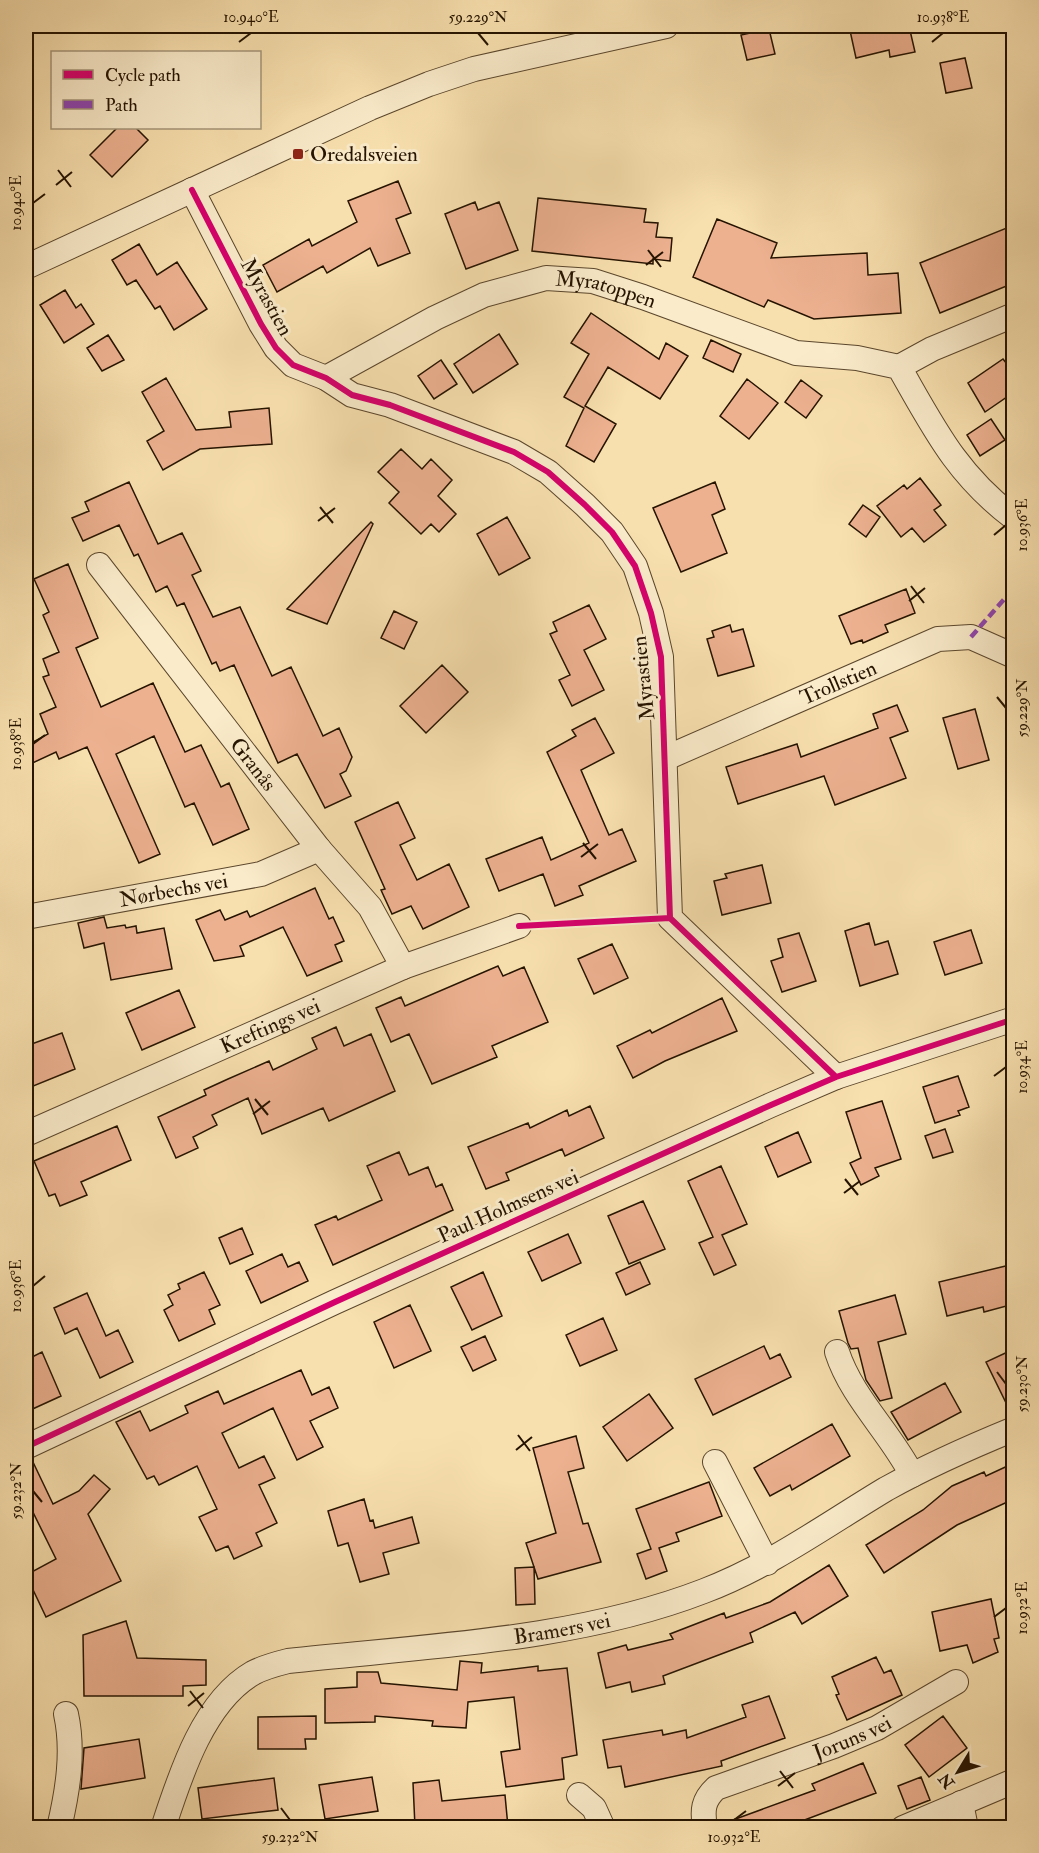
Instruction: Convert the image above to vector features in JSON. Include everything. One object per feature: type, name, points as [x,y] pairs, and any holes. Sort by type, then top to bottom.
[{"type":"street","points":[[26,267],[370,108],[429,84],[474,69],[666,26]]},
{"type":"street","name":"Myrastien","points":[[192,190],[276,348],[293,365],[326,378],[352,395],[390,405],[514,452],[548,472],[612,532],[635,566],[651,613],[661,657],[670,918],[836,1077]]},
{"type":"street","name":"Myratoppen","points":[[326,378],[435,318],[484,295],[546,278],[593,282],[796,353],[857,357],[899,367]]},
{"type":"street","points":[[1014,315],[932,350],[899,367],[939,438],[962,471],[1014,518]]},
{"type":"street","name":"Granås","points":[[99,565],[319,849],[370,907],[403,967]]},
{"type":"street","name":"Trollstien","points":[[666,758],[938,639],[971,637],[1014,656]]},
{"type":"street","name":"Nørbechs vei","points":[[26,916],[261,874],[319,849]]},
{"type":"street","name":"Kreftings vei","points":[[26,1134],[403,967],[519,926]]},
{"type":"street","name":"Paul Holmsens vei","points":[[26,1447],[346,1297],[836,1077],[1014,1018]]},
{"type":"street","points":[[837,1352],[851,1384],[895,1444],[912,1475]]},
{"type":"street","name":"Bramers vei","points":[[163,1827],[196,1741],[227,1695],[253,1672],[288,1661],[515,1635],[619,1618],[705,1591],[767,1563],[912,1475],[1014,1429]]},
{"type":"street","points":[[715,1462],[767,1563]]},
{"type":"street","name":"Joruns vei","points":[[705,1827],[702,1814],[704,1803],[716,1788],[834,1746],[877,1728],[956,1682]]},
{"type":"street","points":[[59,1827],[66,1798],[70,1755],[66,1714]]},
{"type":"street","points":[[903,1827],[1014,1781]]},
{"type":"street","points":[[579,1795],[594,1808],[603,1827]]},
{"type":"street","points":[[961,1803],[966,1827]]},
{"type":"building","points":[[849,26],[909,26],[915,52],[890,57],[889,50],[856,58]]},
{"type":"building","points":[[769,29],[775,54],[747,60],[741,35]]},
{"type":"building","points":[[965,58],[972,88],[946,93],[940,63]]},
{"type":"building","points":[[116,129],[137,129],[148,140],[112,177],[90,155]]},
{"type":"building","points":[[398,181],[411,213],[396,219],[410,253],[378,266],[370,248],[327,273],[323,266],[277,292],[263,265],[309,239],[312,246],[357,222],[348,201]]},
{"type":"building","points":[[538,198],[646,209],[644,222],[658,223],[656,237],[672,238],[670,261],[653,259],[653,264],[532,251]]},
{"type":"building","points":[[475,202],[478,210],[499,202],[518,250],[466,269],[445,214]]},
{"type":"building","points":[[717,219],[777,243],[771,258],[867,253],[868,275],[898,273],[901,313],[814,319],[768,300],[764,307],[693,277]]},
{"type":"building","points":[[1014,225],[1014,283],[940,313],[920,263]]},
{"type":"building","points":[[139,244],[157,275],[177,262],[207,309],[174,330],[160,306],[155,309],[136,280],[127,285],[112,260]]},
{"type":"building","points":[[65,290],[76,308],[81,304],[94,324],[64,343],[40,305]]},
{"type":"building","points":[[591,313],[659,359],[666,343],[688,356],[660,399],[608,367],[585,406],[616,424],[594,462],[566,446],[584,408],[564,397],[589,354],[571,343]]},
{"type":"building","points":[[499,334],[518,364],[473,393],[454,364]]},
{"type":"building","points":[[108,335],[124,360],[102,371],[87,348]]},
{"type":"building","points":[[711,340],[741,354],[733,372],[703,358]]},
{"type":"building","points":[[1003,359],[1014,373],[1014,392],[985,412],[968,383]]},
{"type":"building","points":[[441,360],[457,384],[434,399],[418,376]]},
{"type":"building","points":[[166,378],[196,430],[231,427],[229,412],[269,408],[272,444],[200,449],[163,470],[147,441],[164,431],[142,392]]},
{"type":"building","points":[[747,379],[778,403],[749,439],[720,416]]},
{"type":"building","points":[[801,380],[822,396],[806,418],[785,402]]},
{"type":"building","points":[[991,419],[1005,440],[980,456],[967,435]]},
{"type":"building","points":[[401,449],[422,469],[431,459],[452,480],[438,496],[456,514],[439,532],[431,524],[421,534],[389,503],[399,492],[378,472]]},
{"type":"building","points":[[920,478],[941,505],[934,510],[946,525],[924,542],[912,528],[901,537],[877,506],[904,485],[907,489]]},
{"type":"building","points":[[129,482],[158,544],[182,533],[201,571],[192,575],[213,617],[240,607],[272,676],[291,667],[323,736],[339,728],[352,757],[346,771],[340,774],[351,796],[325,808],[297,754],[278,763],[234,665],[220,671],[216,662],[212,664],[184,603],[177,606],[167,586],[156,592],[138,554],[134,556],[119,525],[83,541],[72,518],[89,511],[85,502]]},
{"type":"building","points":[[715,482],[725,509],[712,515],[727,553],[681,572],[653,508]]},
{"type":"building","points":[[863,505],[880,517],[866,537],[849,524]]},
{"type":"building","points":[[507,517],[530,558],[499,575],[477,534]]},
{"type":"building","points":[[371,522],[373,524],[327,624],[287,609]]},
{"type":"building","points":[[68,564],[98,638],[76,648],[101,707],[153,683],[185,752],[201,745],[221,787],[229,783],[249,829],[213,845],[194,803],[185,807],[154,736],[116,754],[160,854],[139,863],[87,747],[59,759],[56,752],[26,766],[26,746],[48,734],[40,714],[56,707],[43,677],[49,675],[43,659],[59,652],[43,615],[49,612],[34,579]]},
{"type":"building","points":[[906,589],[915,613],[885,625],[888,632],[863,643],[862,640],[851,644],[839,616]]},
{"type":"building","points":[[589,605],[606,639],[584,650],[604,690],[572,706],[559,680],[570,675],[550,634],[557,631],[553,622]]},
{"type":"building","points":[[394,611],[417,622],[404,649],[381,638]]},
{"type":"building","points":[[730,625],[732,632],[743,629],[754,666],[718,676],[707,639],[714,637],[712,631]]},
{"type":"building","points":[[442,665],[468,692],[426,733],[400,706]]},
{"type":"building","points":[[897,705],[908,731],[890,738],[906,778],[835,805],[824,776],[738,804],[726,767],[797,744],[801,757],[878,728],[873,714]]},
{"type":"building","points":[[975,709],[989,760],[958,769],[943,718]]},
{"type":"building","points":[[595,718],[614,753],[581,770],[609,835],[622,829],[636,861],[579,886],[583,895],[555,906],[543,874],[499,891],[486,859],[542,837],[551,860],[589,843],[547,752],[576,736],[572,730]]},
{"type":"building","points":[[398,802],[415,838],[400,845],[417,880],[449,864],[469,907],[423,929],[411,906],[392,914],[381,890],[385,889],[355,822]]},
{"type":"building","points":[[762,865],[771,903],[722,915],[714,881],[727,878],[725,874]]},
{"type":"building","points":[[315,888],[329,919],[333,917],[344,941],[335,945],[342,961],[307,976],[283,927],[240,946],[244,956],[214,961],[196,920],[220,910],[225,920],[247,911],[250,917]]},
{"type":"building","points":[[104,917],[107,928],[136,926],[137,933],[164,928],[172,969],[111,980],[104,943],[84,948],[78,923]]},
{"type":"building","points":[[869,923],[875,945],[888,941],[898,974],[860,986],[845,931]]},
{"type":"building","points":[[971,930],[982,963],[945,975],[934,942]]},
{"type":"building","points":[[799,933],[816,981],[782,992],[771,961],[783,957],[778,939]]},
{"type":"building","points":[[612,944],[628,978],[594,994],[578,959]]},
{"type":"building","points":[[498,966],[503,976],[524,967],[548,1022],[492,1046],[497,1057],[432,1084],[409,1034],[391,1042],[376,1008],[401,997],[405,1006]]},
{"type":"building","points":[[179,990],[195,1027],[142,1050],[126,1013]]},
{"type":"building","points":[[722,998],[737,1031],[665,1061],[633,1078],[617,1046],[650,1030],[652,1033]]},
{"type":"building","points":[[336,1027],[344,1046],[371,1034],[395,1091],[329,1121],[323,1108],[262,1134],[248,1098],[212,1115],[217,1125],[193,1137],[198,1148],[176,1158],[158,1117],[206,1095],[204,1090],[269,1061],[273,1070],[317,1049],[312,1038]]},
{"type":"building","points":[[62,1033],[75,1069],[26,1089],[26,1046]]},
{"type":"building","points":[[958,1076],[969,1107],[958,1111],[960,1115],[935,1123],[923,1087]]},
{"type":"building","points":[[882,1101],[901,1159],[875,1168],[879,1176],[861,1185],[850,1163],[861,1158],[846,1112]]},
{"type":"building","points":[[590,1106],[604,1138],[565,1156],[562,1149],[506,1173],[509,1180],[486,1189],[468,1147],[528,1123],[530,1128],[567,1110],[569,1116]]},
{"type":"building","points":[[117,1126],[131,1160],[81,1182],[87,1195],[60,1206],[55,1194],[49,1196],[34,1161]]},
{"type":"building","points":[[945,1129],[953,1152],[933,1158],[925,1136]]},
{"type":"building","points":[[798,1132],[811,1162],[778,1177],[765,1147]]},
{"type":"building","points":[[399,1152],[409,1175],[428,1167],[436,1187],[442,1184],[453,1210],[333,1265],[315,1225],[336,1216],[338,1220],[382,1200],[367,1166]]},
{"type":"building","points":[[721,1166],[747,1224],[722,1235],[736,1265],[714,1275],[699,1243],[713,1237],[688,1181]]},
{"type":"building","points":[[643,1201],[665,1249],[629,1264],[608,1216]]},
{"type":"building","points":[[242,1228],[253,1254],[230,1264],[219,1238]]},
{"type":"building","points":[[568,1234],[581,1263],[542,1281],[528,1252]]},
{"type":"building","points":[[282,1254],[288,1267],[299,1262],[308,1281],[261,1303],[246,1271]]},
{"type":"building","points":[[640,1262],[650,1284],[626,1295],[616,1273]]},
{"type":"building","points":[[1014,1264],[1014,1304],[984,1312],[983,1307],[947,1316],[939,1282]]},
{"type":"building","points":[[204,1272],[220,1305],[209,1310],[215,1324],[179,1341],[164,1310],[173,1305],[168,1295],[180,1289],[178,1284]]},
{"type":"building","points":[[483,1272],[502,1316],[472,1330],[451,1287]]},
{"type":"building","points":[[87,1293],[106,1336],[118,1330],[133,1362],[100,1378],[77,1328],[65,1334],[54,1308]]},
{"type":"building","points":[[895,1295],[906,1334],[878,1342],[892,1398],[880,1401],[866,1380],[858,1348],[851,1349],[848,1343],[839,1311]]},
{"type":"building","points":[[410,1305],[431,1351],[394,1368],[374,1322]]},
{"type":"building","points":[[603,1318],[617,1350],[580,1366],[566,1335]]},
{"type":"building","points":[[485,1336],[496,1360],[473,1371],[461,1347]]},
{"type":"building","points":[[764,1346],[770,1359],[780,1354],[791,1377],[713,1415],[695,1379]]},
{"type":"building","points":[[1014,1349],[1014,1415],[1012,1415],[986,1362]]},
{"type":"building","points":[[42,1352],[61,1396],[26,1412],[26,1360]]},
{"type":"building","points":[[301,1370],[312,1395],[329,1387],[338,1408],[310,1421],[323,1447],[297,1460],[273,1408],[222,1433],[239,1468],[264,1456],[275,1478],[259,1485],[277,1523],[256,1533],[262,1546],[234,1559],[228,1546],[216,1551],[199,1517],[217,1509],[197,1466],[159,1485],[154,1476],[147,1479],[116,1422],[140,1411],[150,1431],[188,1413],[185,1406],[218,1391],[224,1404]]},
{"type":"building","points":[[945,1383],[961,1412],[908,1440],[891,1412]]},
{"type":"building","points":[[649,1394],[673,1428],[627,1461],[603,1427]]},
{"type":"building","points":[[832,1424],[850,1456],[792,1490],[790,1485],[770,1496],[754,1468]]},
{"type":"building","points":[[576,1436],[584,1468],[568,1472],[583,1524],[588,1523],[601,1562],[538,1579],[526,1543],[556,1533],[533,1448]]},
{"type":"building","points":[[32,1460],[53,1504],[79,1491],[94,1475],[110,1489],[88,1514],[121,1581],[46,1617],[26,1575],[56,1559],[26,1498],[26,1461]]},
{"type":"building","points":[[1014,1463],[1014,1499],[957,1525],[884,1573],[866,1545],[923,1510],[952,1486],[984,1472],[986,1476]]},
{"type":"building","points":[[709,1482],[722,1516],[676,1533],[679,1541],[659,1548],[667,1571],[646,1579],[637,1554],[651,1549],[636,1509]]},
{"type":"building","points":[[364,1499],[370,1521],[373,1520],[375,1528],[412,1517],[419,1543],[383,1553],[389,1574],[360,1582],[348,1543],[338,1546],[328,1511]]},
{"type":"building","points":[[829,1565],[848,1596],[802,1624],[795,1612],[750,1633],[753,1642],[663,1676],[665,1684],[632,1692],[630,1682],[606,1688],[598,1653],[626,1645],[628,1650],[673,1639],[670,1634],[724,1613],[726,1618],[770,1602]]},
{"type":"building","points":[[534,1567],[535,1604],[516,1605],[515,1568]]},
{"type":"building","points":[[991,1599],[999,1638],[994,1639],[998,1652],[973,1663],[967,1645],[940,1651],[932,1612]]},
{"type":"building","points":[[126,1621],[137,1658],[206,1660],[206,1685],[183,1686],[183,1696],[84,1696],[83,1635]]},
{"type":"building","points":[[876,1657],[884,1673],[891,1670],[902,1695],[847,1720],[836,1695],[839,1694],[832,1677]]},
{"type":"building","points":[[460,1661],[482,1663],[481,1673],[538,1666],[538,1671],[567,1668],[577,1755],[562,1758],[564,1779],[506,1787],[501,1752],[520,1749],[514,1697],[468,1702],[466,1728],[432,1726],[433,1721],[375,1716],[375,1722],[325,1723],[325,1689],[357,1687],[357,1672],[378,1672],[381,1683],[457,1690]]},
{"type":"building","points":[[769,1696],[785,1738],[721,1761],[722,1766],[625,1787],[621,1766],[608,1768],[603,1740],[662,1730],[663,1735],[686,1730],[687,1738],[746,1717],[742,1705]]},
{"type":"building","points":[[316,1716],[316,1739],[305,1739],[306,1749],[258,1749],[258,1717]]},
{"type":"building","points":[[943,1716],[967,1748],[929,1777],[905,1745]]},
{"type":"building","points":[[139,1739],[145,1778],[81,1789],[84,1748]]},
{"type":"building","points":[[863,1763],[876,1793],[786,1827],[719,1827],[719,1825],[815,1790],[812,1784]]},
{"type":"building","points":[[372,1777],[378,1811],[325,1819],[319,1785]]},
{"type":"building","points":[[921,1777],[930,1800],[907,1809],[898,1786]]},
{"type":"building","points":[[274,1778],[278,1810],[202,1819],[198,1788]]},
{"type":"building","points":[[439,1780],[442,1801],[505,1795],[508,1827],[415,1827],[413,1783]]},
{"type":"marked path","points":[[971,637],[1014,588]]},
{"type":"cycle path","points":[[192,190],[261,324],[276,348],[293,365],[326,378],[352,395],[390,405],[514,452],[548,472],[612,532],[635,566],[651,613],[661,657],[670,918],[836,1077]]},
{"type":"cycle path","points":[[519,926],[670,918]]},
{"type":"cycle path","points":[[26,1447],[335,1302],[771,1105],[836,1077],[1014,1019]]},
{"type":"place","name":"Oredalsveien","points":[[298,154]]}]
